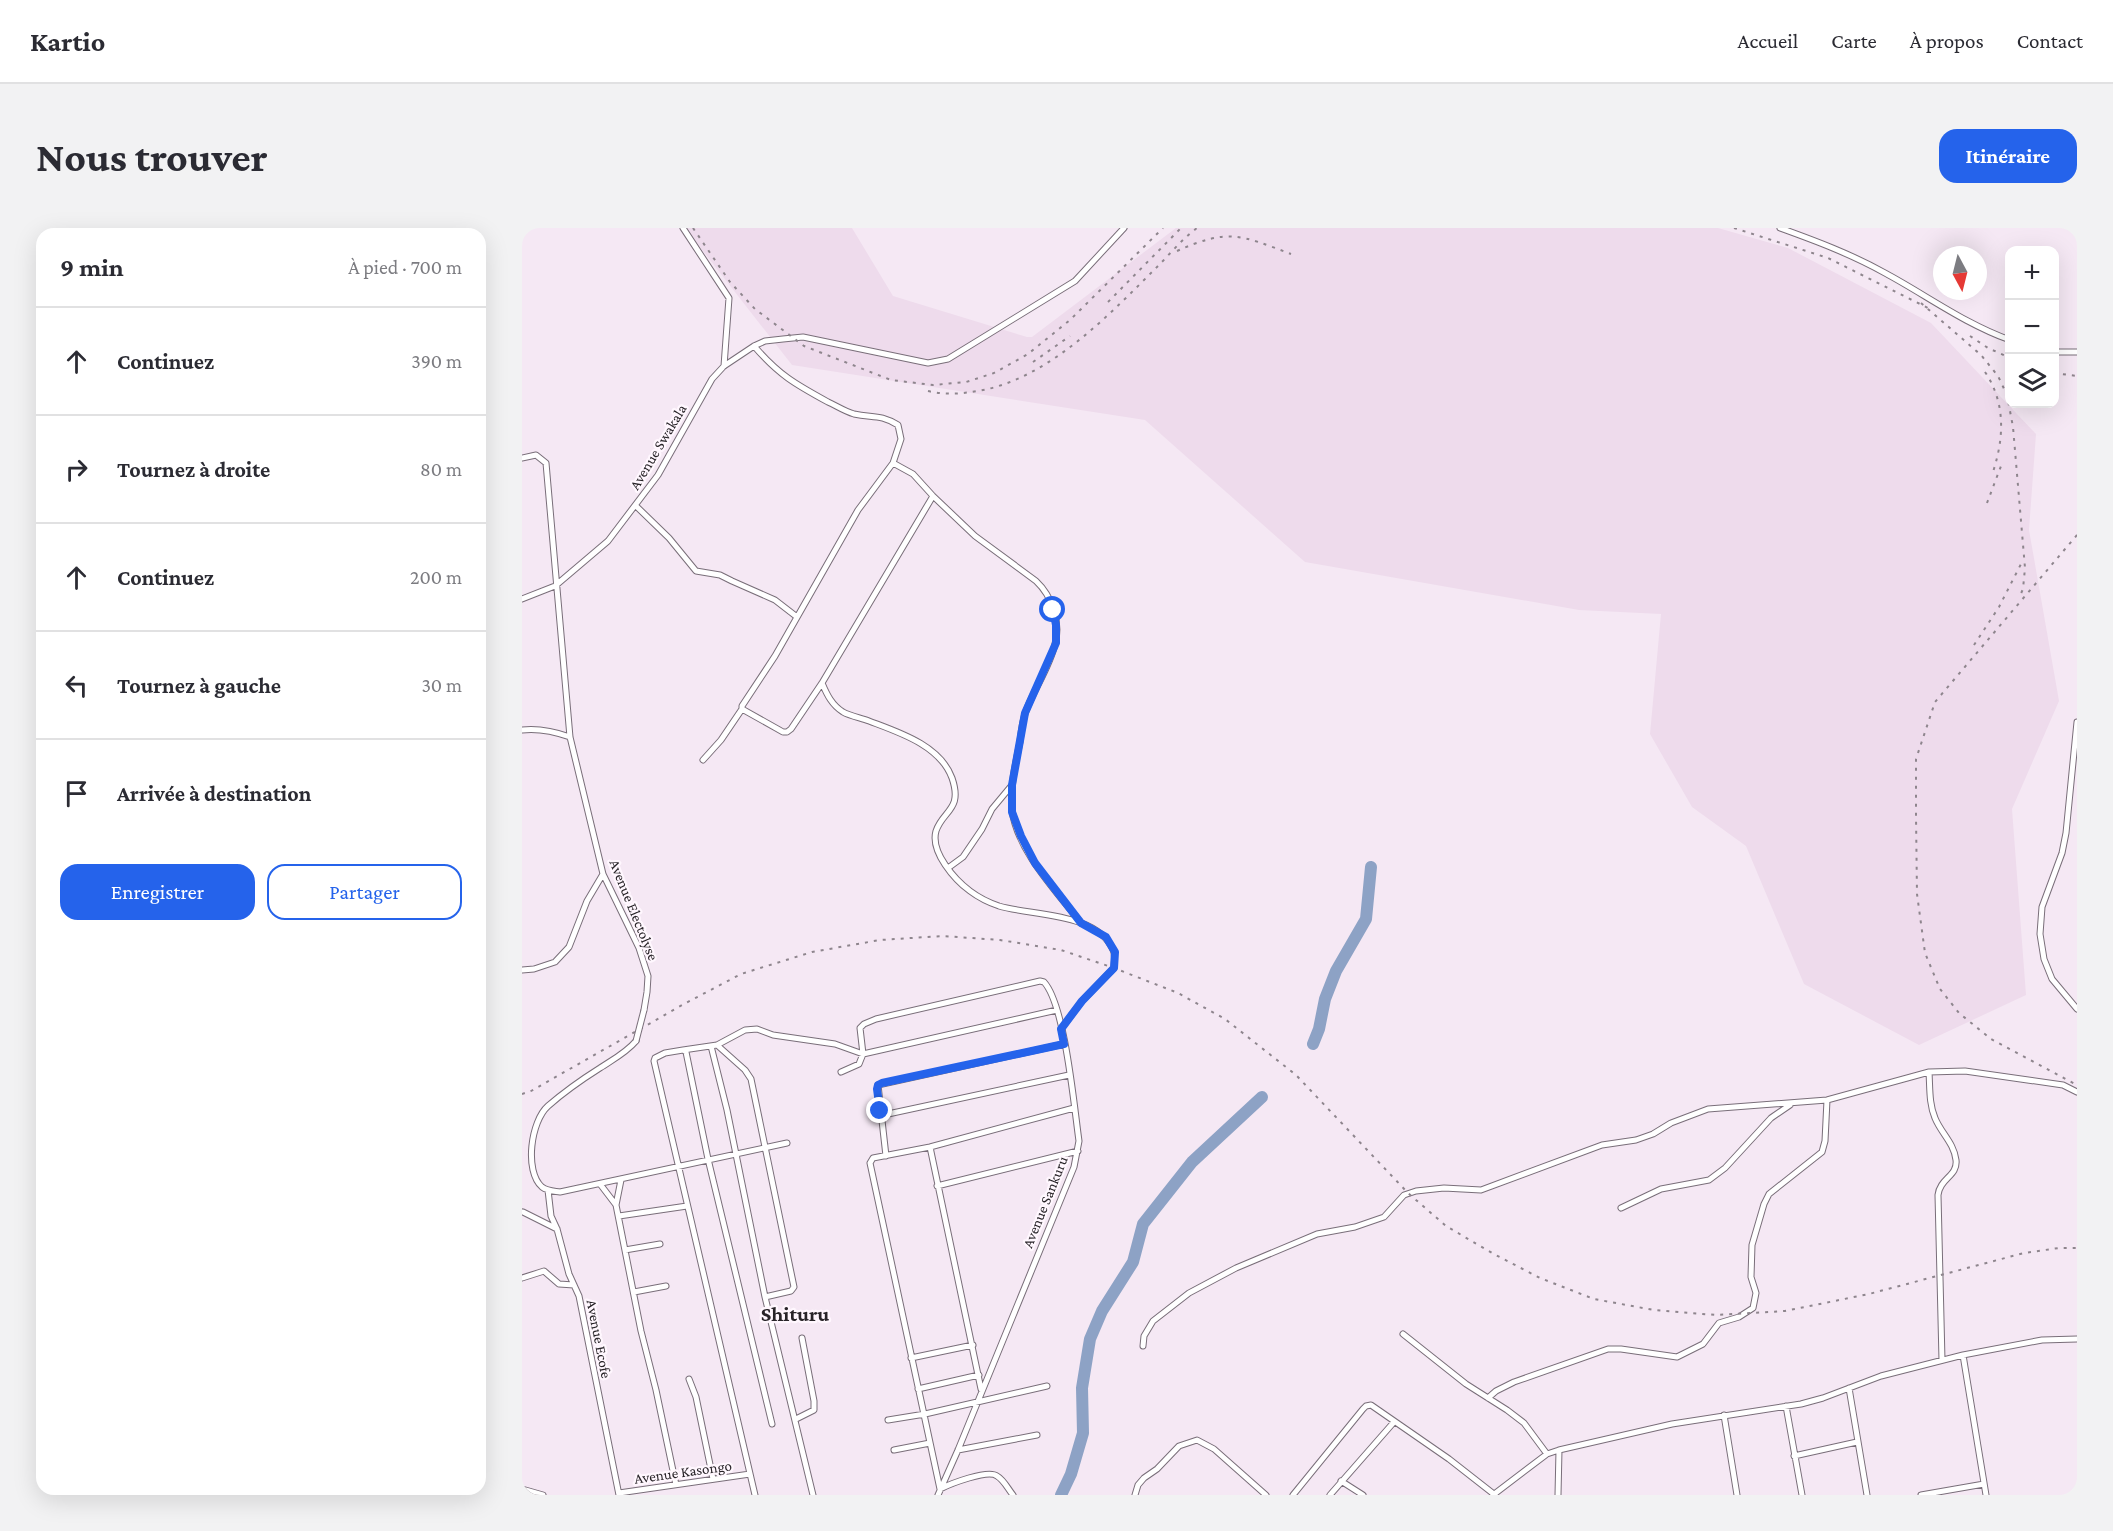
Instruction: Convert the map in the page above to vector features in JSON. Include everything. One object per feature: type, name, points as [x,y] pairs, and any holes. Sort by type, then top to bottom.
[{"type":"street","points":[[683,228],[729,298],[724,366]]},
{"type":"street","points":[[724,366],[765,341],[803,338],[928,363],[948,359],[1075,281],[1124,228]]},
{"type":"street","points":[[1780,228],[1820,242],[1884,272],[1953,312],[2005,338]]},
{"type":"street","points":[[703,760],[721,740],[742,709],[858,510],[893,463],[901,439],[898,425],[885,417],[855,414],[806,391],[779,372],[754,346]]},
{"type":"street","points":[[2059,352],[2077,352]]},
{"type":"street","name":"Avenue Swakala","points":[[522,599],[555,586],[608,541],[658,475],[699,401],[724,366]]},
{"type":"street","name":"Avenue Electolyse","points":[[522,458],[536,455],[546,463],[570,737],[603,874],[639,948],[648,976],[644,1010],[636,1041],[629,1049],[576,1084],[542,1112],[535,1124],[531,1151],[537,1178],[548,1190]]},
{"type":"street","points":[[893,463],[913,474],[975,536],[1036,581],[1050,599],[1056,625],[1056,643],[1025,713],[1012,785],[1012,812],[1035,863],[1081,923]]},
{"type":"street","points":[[742,709],[783,732],[788,732],[822,683],[933,496]]},
{"type":"street","points":[[636,506],[669,538],[696,571],[732,580],[775,600],[797,617]]},
{"type":"street","points":[[822,683],[831,702],[844,713],[904,735],[935,753],[952,777],[956,798],[950,812],[939,824],[935,833],[936,846],[940,858],[970,891],[998,906],[1081,923],[1106,937],[1115,952],[1114,968],[1082,1001],[1061,1029]]},
{"type":"street","points":[[2077,722],[2066,833],[2062,853],[2042,907],[2040,934],[2044,959],[2052,979],[2077,1009]]},
{"type":"street","points":[[522,730],[544,730],[570,737]]},
{"type":"street","points":[[948,868],[963,857],[992,809],[1012,785]]},
{"type":"street","points":[[522,970],[555,963],[569,947],[587,901],[603,874]]},
{"type":"street","name":"Avenue Sankuru","points":[[863,1054],[860,1028],[876,1019],[1040,981],[1048,985],[1057,1010],[1064,1044],[1079,1141],[1074,1167],[938,1495]]},
{"type":"street","points":[[755,1495],[687,1206],[655,1058],[665,1053],[698,1046],[714,1046],[745,1030],[758,1029],[773,1035],[835,1044],[863,1054],[1057,1010]]},
{"type":"street","points":[[885,1156],[878,1085],[1064,1044]]},
{"type":"street","points":[[714,1046],[745,1070],[751,1078],[766,1146],[794,1287],[791,1291],[765,1297]]},
{"type":"street","points":[[714,1046],[765,1297],[813,1495]]},
{"type":"street","points":[[683,1050],[686,1052],[708,1159],[772,1424]]},
{"type":"street","points":[[841,1072],[859,1064],[863,1054]]},
{"type":"street","points":[[1143,1346],[1144,1336],[1153,1321],[1189,1293],[1236,1268],[1317,1234],[1355,1227],[1384,1217],[1404,1195],[1416,1191],[1444,1188],[1471,1191],[1489,1188],[1602,1145],[1636,1140],[1653,1134],[1671,1123],[1708,1109],[1827,1100],[1929,1072],[1965,1071],[2063,1085],[2077,1092]]},
{"type":"street","points":[[1929,1072],[1930,1101],[1935,1119],[1953,1147],[1956,1161],[1955,1170],[1939,1186],[1938,1195],[1942,1360]]},
{"type":"street","points":[[881,1118],[888,1114],[1069,1075]]},
{"type":"street","points":[[1488,1398],[1514,1382],[1608,1350],[1621,1349],[1677,1357],[1703,1344],[1719,1323],[1739,1317],[1753,1308],[1756,1293],[1751,1278],[1752,1245],[1764,1204],[1769,1194],[1822,1152],[1825,1141],[1827,1100]]},
{"type":"street","points":[[1621,1208],[1661,1189],[1708,1180],[1725,1168],[1771,1118],[1791,1104]]},
{"type":"street","points":[[1013,1495],[997,1476],[989,1473],[940,1488],[870,1163],[873,1158],[930,1147],[1074,1108]]},
{"type":"street","points":[[548,1190],[560,1192],[787,1143]]},
{"type":"street","points":[[930,1147],[982,1391]]},
{"type":"street","points":[[937,1186],[1078,1151]]},
{"type":"street","points":[[616,1205],[621,1180]]},
{"type":"street","points":[[600,1184],[616,1205],[619,1216],[676,1485]]},
{"type":"street","name":"Avenue Ecofe","points":[[548,1190],[552,1216],[569,1274],[579,1296],[619,1494]]},
{"type":"street","points":[[619,1216],[687,1206]]},
{"type":"street","points":[[523,1212],[557,1229]]},
{"type":"street","points":[[626,1250],[660,1244]]},
{"type":"street","points":[[522,1278],[544,1271],[560,1284],[574,1285]]},
{"type":"street","points":[[634,1292],[666,1286]]},
{"type":"street","points":[[1403,1334],[1466,1384],[1524,1423],[1547,1454]]},
{"type":"street","points":[[796,1419],[814,1410],[802,1338]]},
{"type":"street","points":[[1293,1495],[1366,1406],[1371,1405],[1449,1459],[1494,1494],[1547,1454],[1559,1450],[1672,1424],[1824,1398],[1881,1376],[1963,1355],[2042,1340],[2077,1339]]},
{"type":"street","points":[[911,1358],[973,1345]]},
{"type":"street","points":[[1963,1355],[1986,1495]]},
{"type":"street","points":[[918,1389],[979,1376]]},
{"type":"street","points":[[689,1379],[696,1397],[713,1479]]},
{"type":"street","points":[[888,1420],[925,1414],[1047,1386]]},
{"type":"street","points":[[1849,1388],[1867,1495]]},
{"type":"street","points":[[1786,1406],[1802,1495]]},
{"type":"street","points":[[1724,1415],[1737,1495]]},
{"type":"street","points":[[1330,1495],[1394,1422]]},
{"type":"street","points":[[958,1450],[1037,1435]]},
{"type":"street","points":[[1135,1495],[1143,1478],[1157,1468],[1179,1446],[1197,1440],[1214,1449],[1266,1495]]},
{"type":"street","points":[[1794,1456],[1857,1442]]},
{"type":"street","points":[[894,1450],[930,1443]]},
{"type":"street","points":[[1558,1495],[1559,1450]]},
{"type":"street","name":"Avenue Kasongo","points":[[619,1494],[750,1474]]},
{"type":"street","points":[[1341,1481],[1363,1495]]},
{"type":"street","points":[[1922,1495],[1984,1484]]},
{"type":"street","points":[[522,1489],[543,1495]]},
{"type":"shaded area","points":[[685,228],[852,228],[893,296],[1027,337],[1032,337],[1176,228],[1718,228],[1788,248],[1931,323],[2005,401],[2005,408],[2011,408],[2036,434],[2029,530],[2059,701],[2012,809],[2026,995],[1919,1045],[1804,984],[1746,846],[1692,807],[1650,734],[1661,614],[1579,610],[1305,562],[1145,420],[792,365]]},
{"type":"waterway","points":[[1313,1044],[1319,1029],[1325,999],[1336,971],[1366,919],[1371,867]]},
{"type":"waterway","points":[[1061,1495],[1071,1474],[1083,1433],[1082,1388],[1090,1339],[1102,1311],[1133,1262],[1143,1224],[1192,1162],[1262,1097]]},
{"type":"railway","points":[[693,228],[730,282],[755,309],[804,346],[891,380],[933,385],[966,382],[994,373],[1028,354],[1070,320],[1163,228]]},
{"type":"railway","points":[[1108,302],[1181,228]]},
{"type":"railway","points":[[928,391],[951,394],[988,389],[1036,370],[1080,340],[1197,228]]},
{"type":"railway","points":[[1734,228],[1828,258],[1928,308]]},
{"type":"railway","points":[[1177,251],[1209,239],[1234,237],[1259,242],[1291,254]]},
{"type":"railway","points":[[1921,303],[1981,355],[1998,376],[2007,395],[2013,427],[2025,568],[2023,589],[2019,598]]},
{"type":"railway","points":[[1033,362],[1070,336]]},
{"type":"railway","points":[[1970,336],[2005,356]]},
{"type":"railway","points":[[1985,372],[1992,384],[2000,408],[2001,434],[1993,472]]},
{"type":"railway","points":[[2059,374],[2077,376]]},
{"type":"railway","points":[[1987,503],[2001,466]]},
{"type":"railway","points":[[2077,535],[1935,702],[1916,759],[1917,894],[1925,953],[1940,989],[1959,1013],[1991,1039],[2077,1085]]},
{"type":"railway","points":[[1974,645],[1999,607],[2022,562]]},
{"type":"railway","points":[[522,1094],[741,974],[812,952],[880,940],[943,936],[1000,940],[1061,950],[1114,968],[1178,993],[1225,1019],[1296,1075],[1408,1193],[1446,1226],[1540,1278],[1594,1299],[1654,1310],[1716,1315],[1785,1311],[1869,1294],[2024,1253],[2077,1248]]},
{"type":"district","name":"Shituru","points":[[795,1314]]},
{"type":"route","points":[[880,1111],[877,1089],[882,1083],[1064,1044],[1061,1029],[1082,1001],[1114,968],[1115,952],[1106,937],[1081,923],[1035,863],[1012,812],[1012,785],[1025,713],[1056,643],[1053,610]]}]
